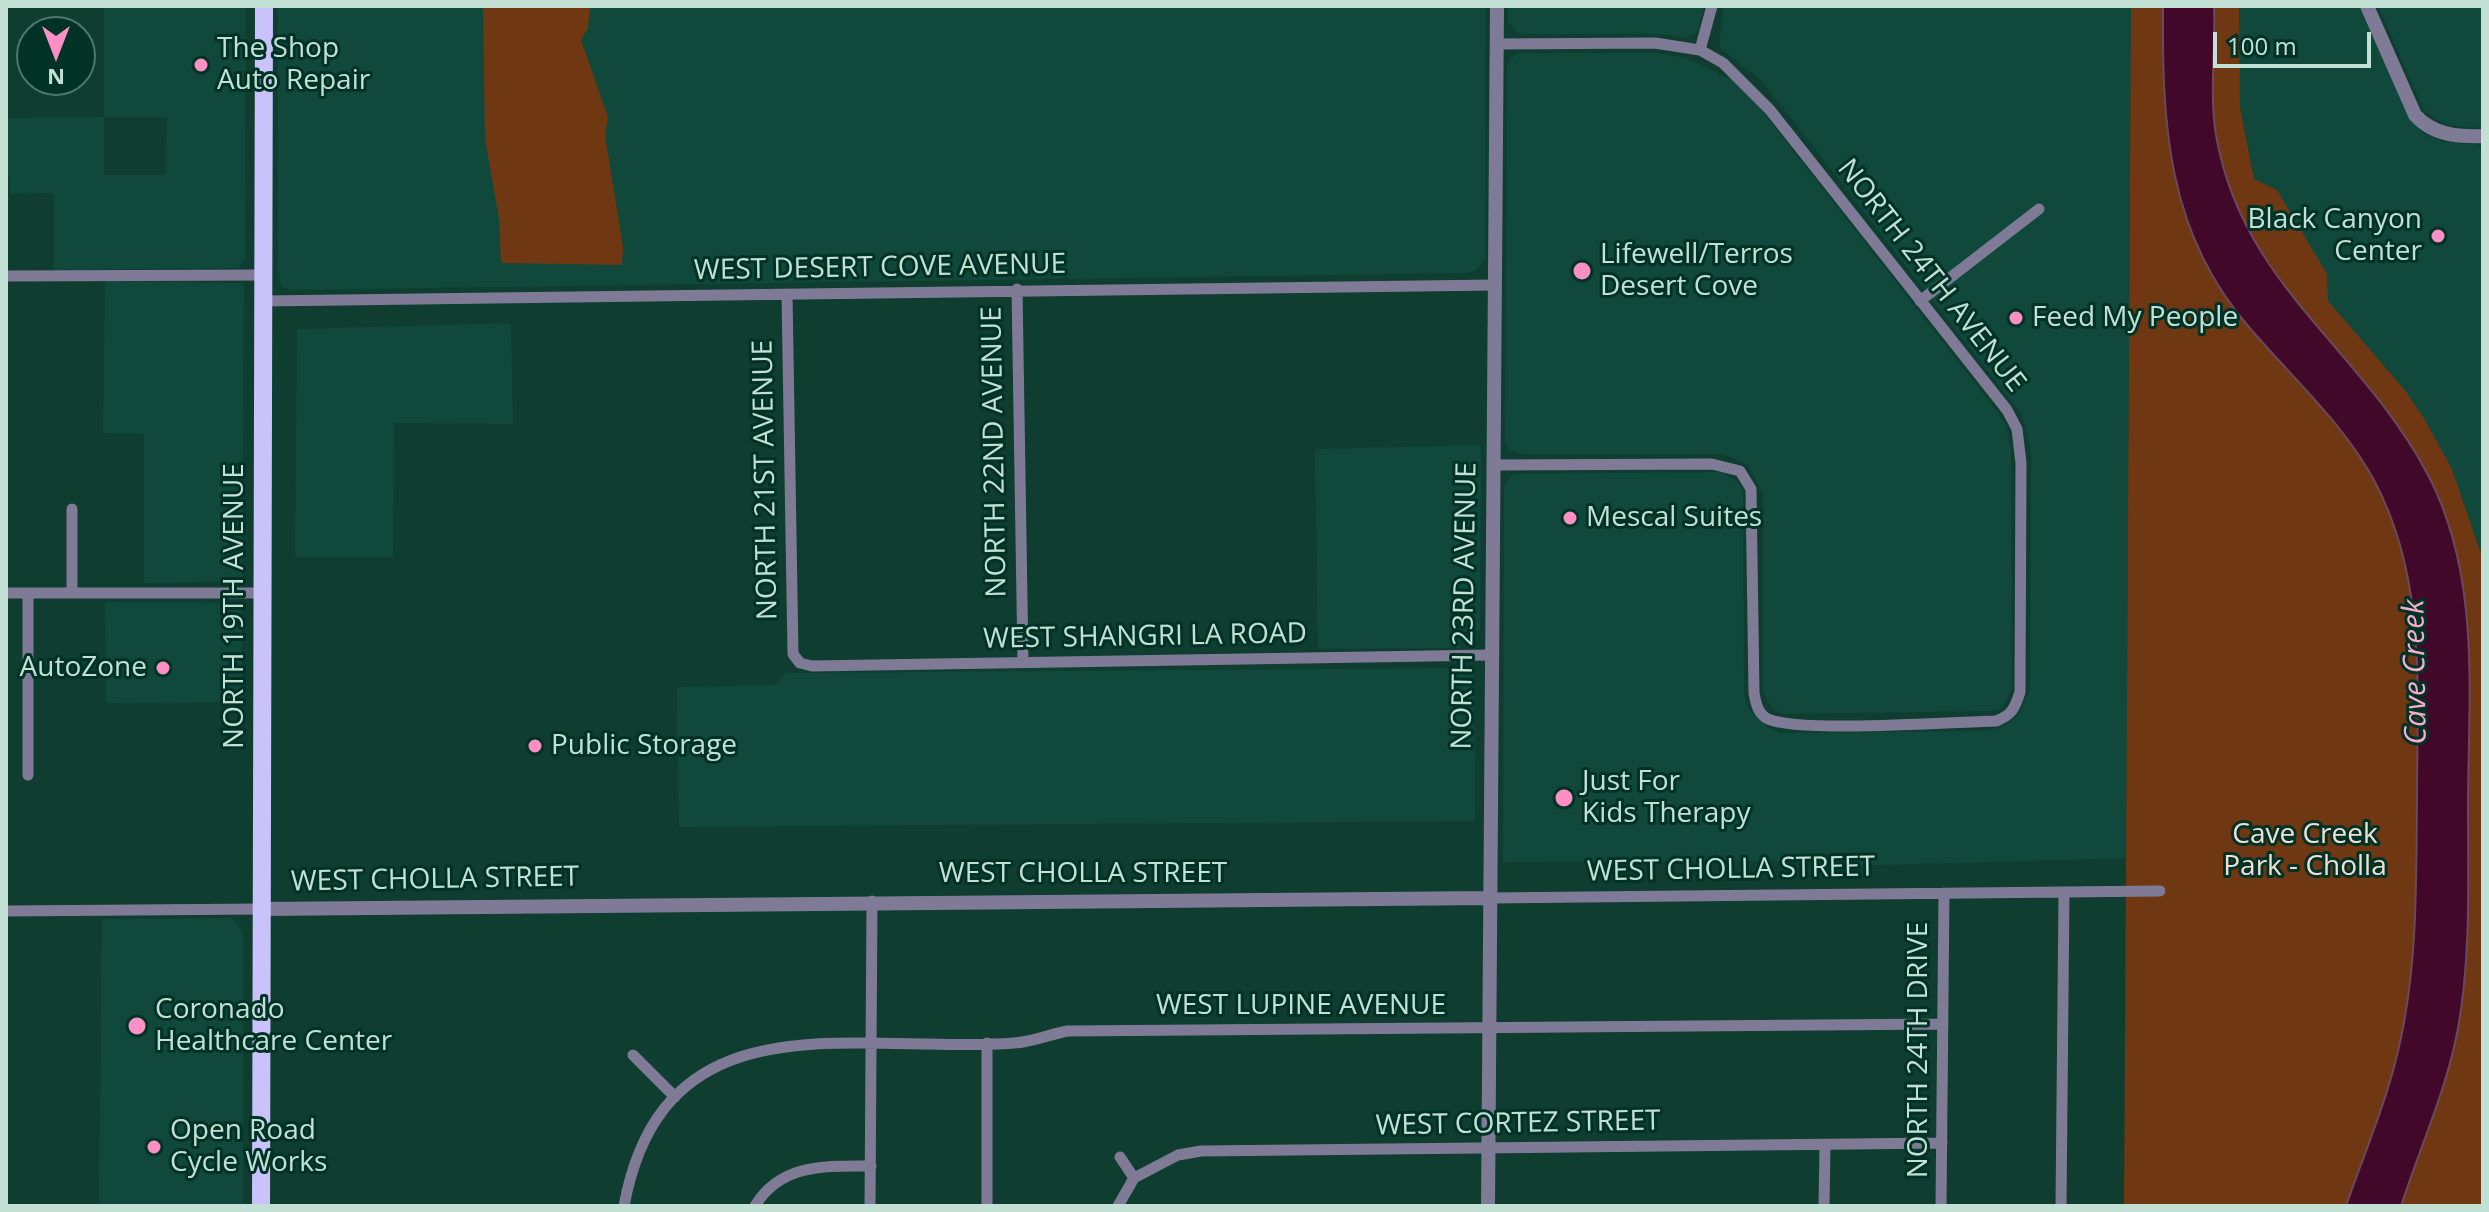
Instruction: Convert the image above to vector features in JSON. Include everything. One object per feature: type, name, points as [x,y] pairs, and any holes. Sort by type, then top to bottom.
[{"type":"main road","name":"NORTH 19TH AVENUE","points":[[261,1206],[264,6]]},
{"type":"street","name":"NORTH 23RD AVENUE","points":[[1488,1206],[1497,6]]},
{"type":"street","points":[[1497,44],[1655,43],[1700,50],[1712,6]]},
{"type":"street","points":[[2367,6],[2403,91],[2422,123],[2447,134],[2483,136]]},
{"type":"street","name":"NORTH 24TH AVENUE","points":[[1492,465],[1712,464],[1740,471],[1751,489],[1754,693],[1757,708],[1765,717],[1802,724],[1996,721],[2009,716],[2020,692],[2021,479],[2017,429],[2007,410],[1762,100],[1746,82],[1700,50]]},
{"type":"street","points":[[1920,301],[2039,209]]},
{"type":"street","points":[[6,276],[263,275]]},
{"type":"street","name":"WEST DESERT COVE AVENUE","points":[[264,301],[1496,285]]},
{"type":"street","name":"NORTH 22ND AVENUE","points":[[1017,289],[1023,662]]},
{"type":"street","name":"NORTH 21ST AVENUE","points":[[787,294],[793,654],[800,663]]},
{"type":"street","points":[[72,509],[72,593]]},
{"type":"street","points":[[6,593],[264,593]]},
{"type":"street","points":[[28,593],[28,775]]},
{"type":"street","name":"WEST SHANGRI LA ROAD","points":[[800,663],[812,666],[1491,655]]},
{"type":"street","name":"WEST CHOLLA STREET","points":[[6,911],[2160,891]]},
{"type":"street","points":[[2061,1206],[2064,892]]},
{"type":"street","name":"NORTH 24TH DRIVE","points":[[1941,1206],[1944,893]]},
{"type":"street","points":[[870,1206],[872,901]]},
{"type":"street","name":"WEST LUPINE AVENUE","points":[[624,1206],[642,1143],[675,1097],[700,1076],[753,1051],[793,1045],[1030,1041],[1068,1031],[1943,1024]]},
{"type":"street","points":[[987,1043],[987,1206]]},
{"type":"street","points":[[633,1055],[675,1097]]},
{"type":"street","name":"WEST CORTEZ STREET","points":[[1134,1178],[1178,1155],[1201,1151],[1942,1143]]},
{"type":"street","points":[[1824,1206],[1825,1145]]},
{"type":"street","points":[[1118,1206],[1134,1178],[1120,1157]]},
{"type":"street","points":[[755,1206],[771,1185],[802,1169],[871,1166]]},
{"type":"shaded area","points":[[104,6],[246,6],[245,259],[238,268],[54,270],[54,193],[10,194],[10,178],[6,177],[6,118],[104,117]],"holes":[[[104,117],[167,117],[166,175],[104,175]]]},
{"type":"shaded area","points":[[278,6],[1486,6],[1485,258],[1476,270],[1469,273],[290,290],[282,287],[278,275]]},
{"type":"shaded area","points":[[1508,6],[1704,6],[1697,33],[1686,38],[1657,34],[1520,34],[1508,23]]},
{"type":"shaded area","points":[[1724,6],[2131,6],[2126,858],[1812,867],[1812,861],[1503,862],[1504,487],[1510,476],[1721,472],[1739,483],[1743,492],[1744,694],[1749,709],[1766,727],[1781,733],[1987,731],[2004,726],[2019,715],[2030,689],[2031,450],[2022,415],[1762,81],[1719,47]]},
{"type":"shaded area","points":[[2163,6],[2214,6],[2214,119],[2230,188],[2251,234],[2277,275],[2401,430],[2428,475],[2445,514],[2457,555],[2464,596],[2470,682],[2465,974],[2458,1028],[2447,1073],[2401,1206],[2346,1206],[2394,1067],[2413,954],[2417,676],[2416,636],[2404,558],[2392,520],[2362,460],[2332,420],[2249,327],[2222,291],[2201,254],[2185,215],[2168,135]]},
{"type":"shaded area","points":[[2239,6],[2359,6],[2408,116],[2423,133],[2443,142],[2483,145],[2483,552],[2480,552],[2452,469],[2425,420],[2405,390],[2328,301],[2327,274],[2254,179],[2240,107]]},
{"type":"shaded area","points":[[2378,6],[2483,6],[2483,128],[2446,125],[2425,112]]},
{"type":"shaded area","points":[[1519,53],[1658,53],[1686,58],[1730,79],[1751,97],[1995,409],[2006,425],[2011,451],[2012,689],[2002,708],[1991,711],[1784,714],[1773,710],[1763,692],[1763,493],[1748,465],[1723,454],[1522,454],[1508,449],[1505,441],[1507,66],[1511,58]]},
{"type":"shaded area","points":[[105,281],[240,283],[244,286],[242,581],[144,583],[144,434],[103,433]]},
{"type":"shaded area","points":[[511,323],[513,424],[394,423],[393,557],[295,557],[297,329]]},
{"type":"shaded area","points":[[1481,445],[1480,630],[1460,632],[1460,648],[1318,649],[1315,449]]},
{"type":"shaded area","points":[[105,602],[242,603],[242,702],[106,703]]},
{"type":"shaded area","points":[[1474,668],[1475,821],[679,827],[677,687],[775,685],[787,673]]},
{"type":"shaded area","points":[[232,918],[243,932],[243,1206],[99,1206],[102,919]]},
{"type":"green space","points":[[483,6],[590,6],[588,28],[581,40],[608,117],[605,135],[623,247],[622,265],[501,263],[499,218],[485,139]]},
{"type":"green space","name":"Cave Creek Park - Cholla","points":[[2131,6],[2239,6],[2240,107],[2254,179],[2277,190],[2327,274],[2328,301],[2405,390],[2425,420],[2452,469],[2480,551],[2483,552],[2481,1206],[2124,1206]]},
{"type":"place","name":"The Shop Auto Repair","points":[[201,65]]},
{"type":"place","name":"Black Canyon Center","points":[[2438,236]]},
{"type":"place","name":"Lifewell/Terros Desert Cove","points":[[1582,271]]},
{"type":"place","name":"Feed My People","points":[[2016,318]]},
{"type":"place","name":"Mescal Suites","points":[[1570,518]]},
{"type":"place","name":"AutoZone","points":[[163,668]]},
{"type":"place","name":"Public Storage","points":[[535,746]]},
{"type":"place","name":"Just For Kids Therapy","points":[[1564,798]]},
{"type":"place","name":"Coronado Healthcare Center","points":[[137,1026]]},
{"type":"place","name":"Open Road Cycle Works","points":[[154,1147]]},
{"type":"water label","name":"Cave Creek","points":[[2416,672]]}]
